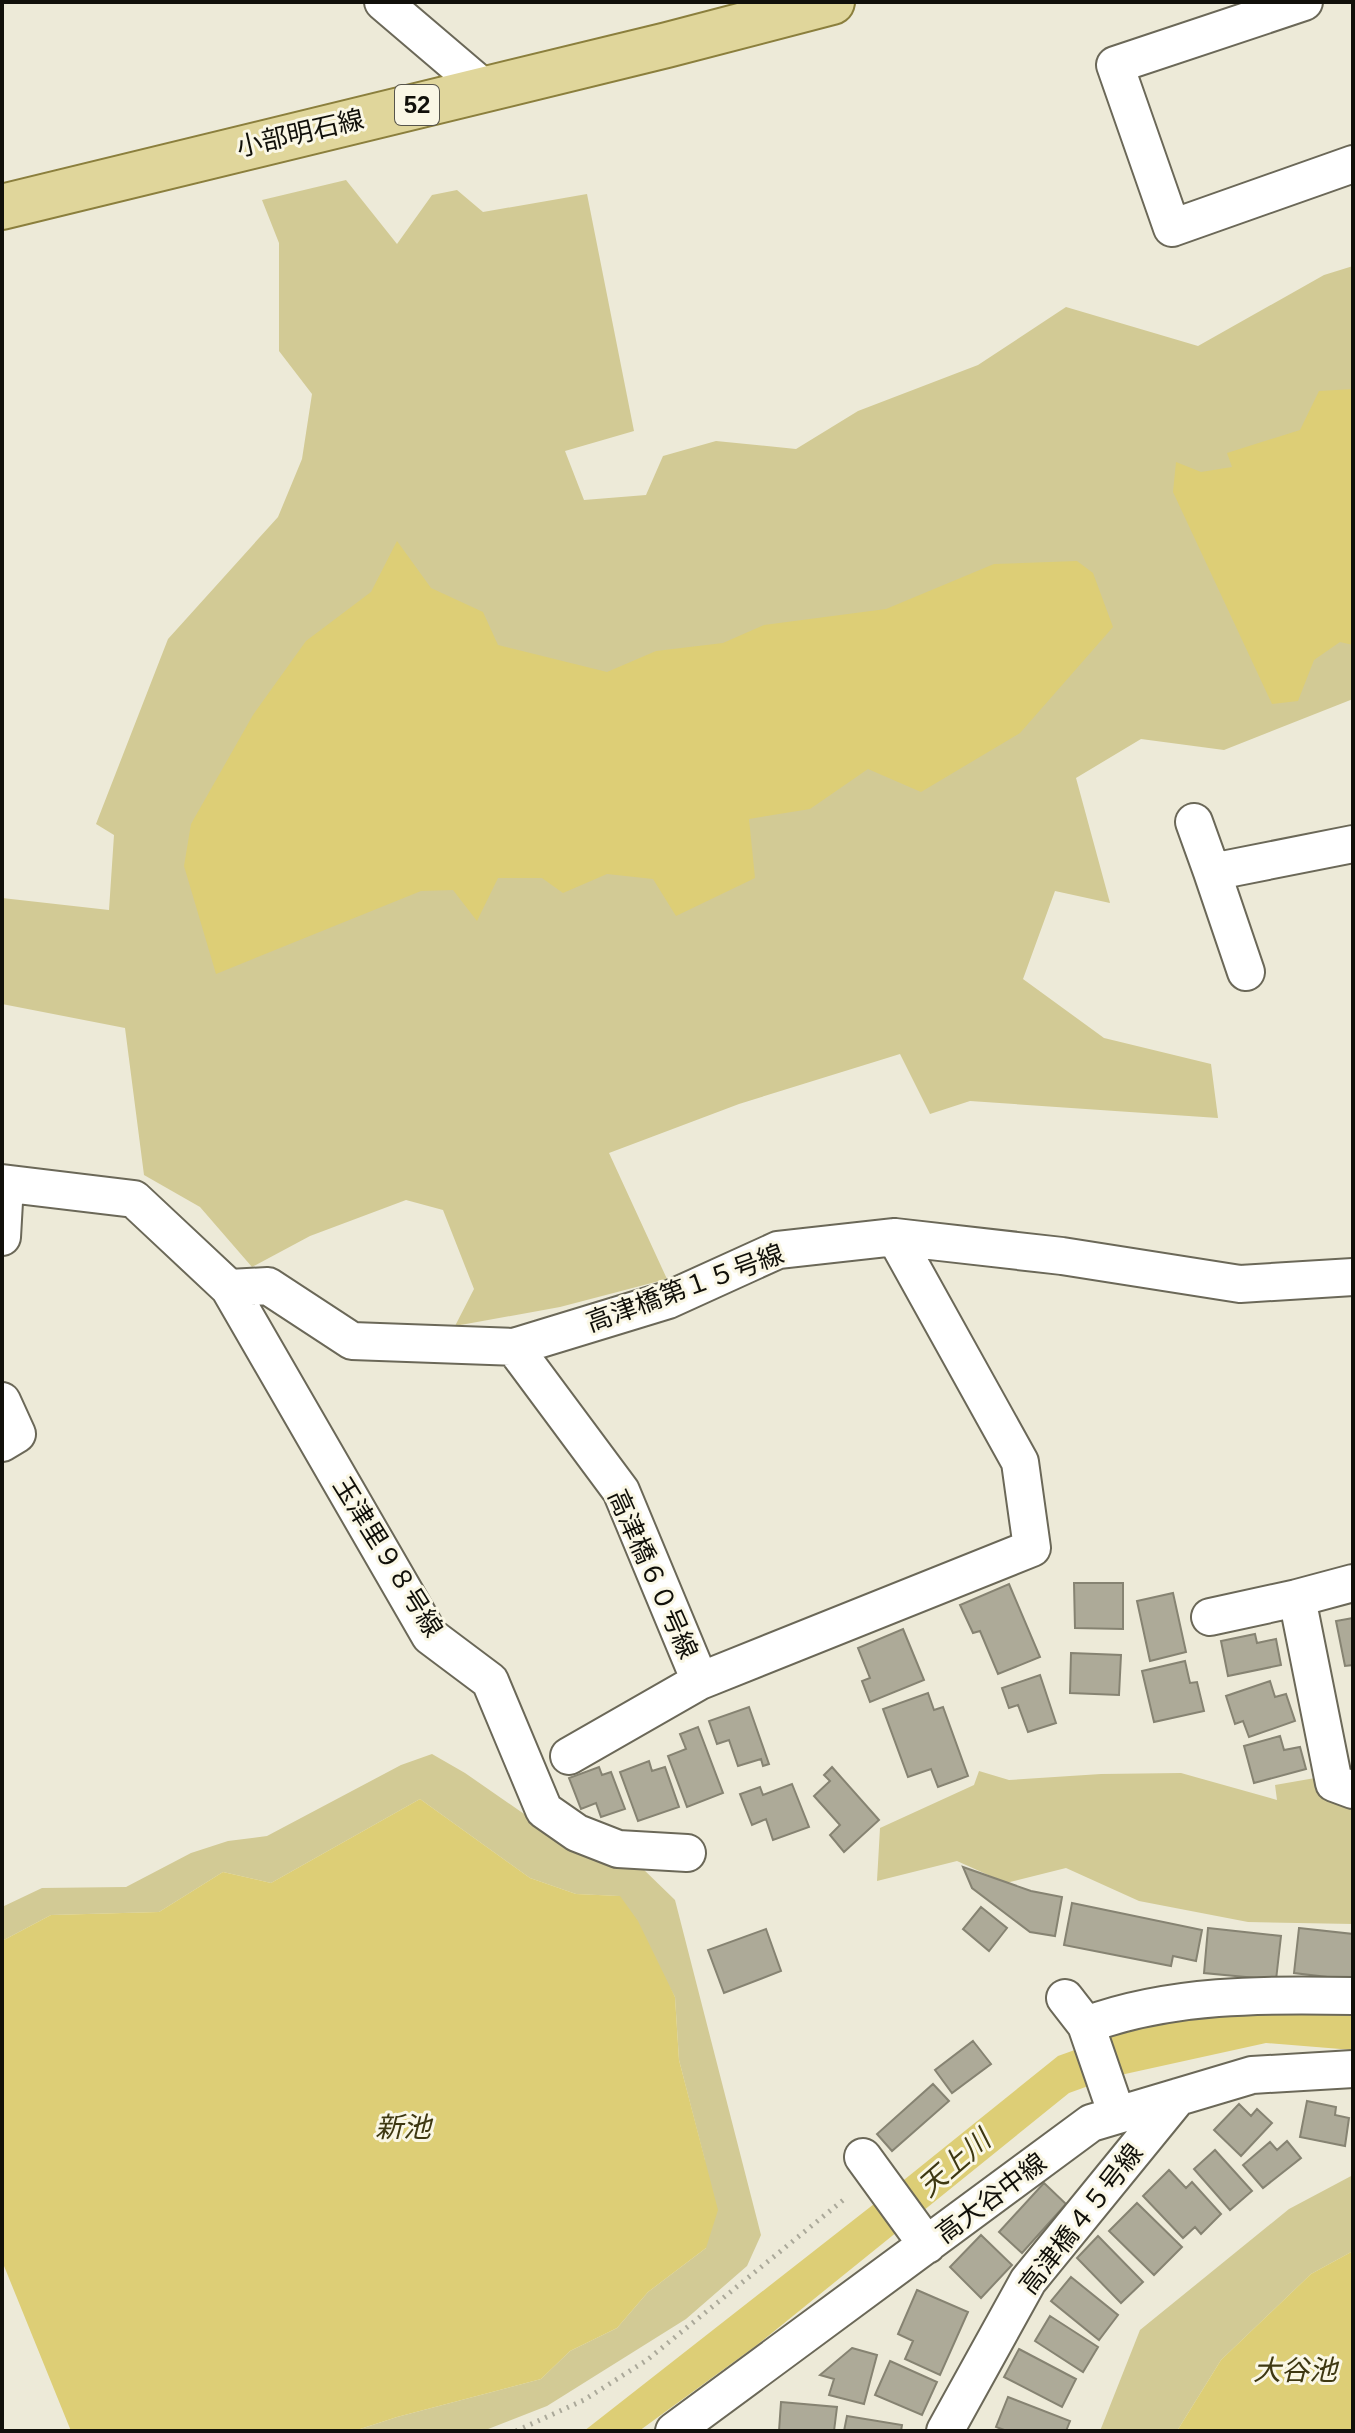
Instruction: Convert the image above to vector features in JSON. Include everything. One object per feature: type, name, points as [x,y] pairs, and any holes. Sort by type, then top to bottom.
[{"type":"main road","name":"小部明石線","points":[[2,207],[832,2]]},
{"type":"street","points":[[383,2],[485,89]]},
{"type":"street","points":[[1304,2],[1115,65],[1172,228],[1353,164]]},
{"type":"street","points":[[1194,822],[1246,972]]},
{"type":"street","points":[[1212,872],[1353,844]]},
{"type":"street","points":[[2,1237],[4,1184],[134,1199],[229,1288]]},
{"type":"street","points":[[700,1681],[1032,1548],[1020,1462],[895,1237]]},
{"type":"street","name":"高津橋第１５号線","points":[[229,1288],[268,1286],[352,1341],[514,1347],[668,1300],[778,1250],[895,1237],[1062,1256],[1240,1284],[1353,1277]]},
{"type":"street","name":"玉津里９８号線","points":[[229,1288],[430,1636],[490,1681],[544,1810],[577,1833],[618,1849],[687,1853]]},
{"type":"street","name":"高津橋６０号線","points":[[514,1347],[621,1491],[700,1681],[569,1756]]},
{"type":"street","points":[[2,1401],[17,1434],[2,1443]]},
{"type":"street","points":[[1210,1617],[1353,1583]]},
{"type":"street","points":[[1297,1598],[1334,1783],[1353,1790]]},
{"type":"street","points":[[1117,2115],[1075,2012],[1106,2017],[1186,2002],[1284,1994],[1353,1996]]},
{"type":"street","name":"高大谷中線","points":[[674,2431],[1091,2123],[1252,2075],[1353,2069]]},
{"type":"street","name":"高津橋４５号線","points":[[945,2431],[1028,2281],[1178,2097]]},
{"type":"street","points":[[869,2166],[927,2245]]},
{"type":"path","points":[[516,2431],[584,2400],[647,2360],[869,2166]]},
{"type":"shaded area","points":[[346,180],[397,244],[432,195],[457,190],[483,212],[587,194],[634,431],[565,451],[584,500],[646,495],[663,456],[716,441],[796,449],[858,411],[978,365],[1066,307],[1198,346],[1324,275],[1353,266],[1353,699],[1224,750],[1141,739],[1076,778],[1110,903],[1055,891],[1023,979],[1104,1038],[1211,1064],[1218,1118],[970,1101],[930,1114],[900,1054],[739,1104],[609,1153],[667,1279],[560,1307],[455,1326],[474,1289],[443,1210],[406,1200],[310,1236],[252,1267],[200,1207],[144,1175],[125,1028],[2,1004],[2,898],[109,910],[114,835],[96,824],[168,639],[278,517],[302,459],[312,394],[279,351],[279,243],[262,200]]},
{"type":"shaded area","points":[[432,1754],[540,1825],[640,1866],[675,1900],[761,2235],[747,2266],[686,2319],[547,2406],[483,2431],[354,2431],[541,2379],[570,2351],[617,2328],[648,2292],[706,2248],[705,2161],[679,2060],[675,1997],[619,1896],[576,1894],[530,1878],[420,1799],[271,1883],[223,1872],[159,1912],[51,1915],[2,1941],[2,1907],[42,1888],[126,1887],[191,1853],[228,1841],[267,1836],[401,1765]]},
{"type":"shaded area","points":[[979,1771],[1009,1780],[1181,1773],[1277,1800],[1275,1785],[1315,1778],[1353,1803],[1353,1924],[1248,1922],[1139,1901],[1066,1868],[1006,1883],[957,1861],[877,1881],[880,1828],[974,1785]]},
{"type":"shaded area","points":[[1353,2175],[1353,2251],[1311,2274],[1221,2360],[1177,2431],[1100,2431],[1140,2330],[1289,2209]]},
{"type":"water","points":[[1353,389],[1353,645],[1340,642],[1314,660],[1298,701],[1272,704],[1173,492],[1176,462],[1201,472],[1232,467],[1227,453],[1300,430],[1319,391]]},
{"type":"water","points":[[397,541],[431,588],[483,612],[498,645],[607,672],[656,651],[723,643],[764,625],[886,609],[994,564],[1077,561],[1093,573],[1113,627],[1020,733],[921,792],[868,769],[810,809],[749,819],[755,878],[676,916],[653,879],[607,874],[563,893],[542,878],[498,878],[477,921],[453,890],[421,891],[216,974],[184,866],[191,824],[253,715],[306,641],[371,592]]},
{"type":"water","name":"新池","points":[[420,1799],[530,1878],[576,1894],[620,1896],[638,1921],[675,1997],[679,2060],[718,2210],[706,2248],[648,2292],[617,2328],[570,2351],[541,2379],[354,2431],[71,2431],[2,2261],[2,1941],[51,1915],[159,1912],[223,1872],[271,1883]]},
{"type":"water","name":"天上川","points":[[1353,2009],[1353,2050],[1266,2043],[1116,2076],[1069,2093],[757,2345],[639,2431],[584,2431],[1058,2056],[1122,2033],[1216,2011]]},
{"type":"water","name":"大谷池","points":[[1353,2251],[1353,2431],[1177,2431],[1221,2360],[1311,2274]]},
{"type":"building","points":[[1074,1583],[1123,1583],[1123,1629],[1075,1628]]},
{"type":"building","points":[[1009,1584],[1040,1657],[998,1674],[980,1631],[973,1633],[960,1605]]},
{"type":"building","points":[[1173,1593],[1186,1652],[1150,1661],[1137,1601]]},
{"type":"building","points":[[1353,1618],[1353,1665],[1345,1666],[1336,1621]]},
{"type":"building","points":[[903,1629],[924,1680],[870,1702],[862,1681],[870,1678],[858,1648]]},
{"type":"building","points":[[1255,1634],[1257,1643],[1276,1639],[1281,1665],[1228,1676],[1221,1641]]},
{"type":"building","points":[[1071,1653],[1121,1655],[1119,1695],[1070,1693]]},
{"type":"building","points":[[1185,1661],[1190,1683],[1197,1682],[1204,1711],[1154,1722],[1142,1671]]},
{"type":"building","points":[[1040,1675],[1056,1723],[1028,1732],[1018,1705],[1009,1708],[1002,1688]]},
{"type":"building","points":[[1270,1681],[1275,1697],[1286,1694],[1295,1721],[1249,1737],[1243,1721],[1235,1724],[1226,1696]]},
{"type":"building","points":[[928,1693],[934,1710],[943,1707],[968,1776],[938,1787],[931,1769],[908,1777],[883,1709]]},
{"type":"building","points":[[749,1707],[769,1764],[763,1766],[761,1759],[738,1766],[729,1740],[717,1744],[709,1721]]},
{"type":"building","points":[[698,1727],[723,1793],[687,1807],[668,1756],[686,1749],[680,1734]]},
{"type":"building","points":[[1280,1736],[1284,1750],[1300,1747],[1306,1769],[1254,1783],[1244,1746]]},
{"type":"building","points":[[649,1761],[652,1771],[665,1767],[679,1807],[638,1821],[620,1772]]},
{"type":"building","points":[[599,1767],[602,1775],[611,1772],[625,1809],[601,1817],[596,1803],[581,1809],[569,1778]]},
{"type":"building","points":[[832,1767],[879,1820],[844,1852],[830,1835],[840,1825],[814,1796],[830,1781],[824,1775]]},
{"type":"building","points":[[792,1784],[809,1827],[773,1840],[766,1819],[752,1825],[740,1794],[760,1787],[763,1795]]},
{"type":"building","points":[[963,1867],[1031,1891],[1062,1897],[1055,1936],[1030,1932],[972,1888]]},
{"type":"building","points":[[1072,1903],[1202,1930],[1196,1961],[1173,1956],[1171,1966],[1064,1945]]},
{"type":"building","points":[[981,1907],[1007,1928],[989,1951],[963,1929]]},
{"type":"building","points":[[1208,1928],[1281,1936],[1276,1980],[1204,1973]]},
{"type":"building","points":[[1299,1928],[1353,1934],[1353,1980],[1294,1973]]},
{"type":"building","points":[[766,1929],[781,1971],[724,1993],[708,1950]]},
{"type":"building","points":[[973,2041],[991,2064],[952,2093],[935,2070]]},
{"type":"building","points":[[933,2084],[949,2101],[892,2151],[877,2134]]},
{"type":"building","points":[[1307,2101],[1336,2107],[1335,2115],[1349,2118],[1345,2146],[1300,2137]]},
{"type":"building","points":[[1239,2104],[1251,2116],[1257,2109],[1272,2123],[1241,2156],[1214,2130]]},
{"type":"building","points":[[1287,2141],[1301,2158],[1263,2188],[1243,2165],[1270,2142],[1277,2150]]},
{"type":"building","points":[[1215,2150],[1252,2191],[1230,2210],[1194,2169]]},
{"type":"building","points":[[1169,2170],[1186,2188],[1192,2182],[1221,2214],[1201,2234],[1195,2227],[1183,2238],[1143,2196]]},
{"type":"building","points":[[1044,2183],[1066,2204],[1022,2253],[999,2232]]},
{"type":"building","points":[[1137,2203],[1182,2247],[1154,2275],[1109,2231]]},
{"type":"building","points":[[981,2235],[1012,2265],[981,2298],[950,2267]]},
{"type":"building","points":[[1098,2236],[1143,2282],[1121,2303],[1077,2258]]},
{"type":"building","points":[[1071,2277],[1118,2315],[1099,2340],[1051,2301]]},
{"type":"building","points":[[917,2290],[968,2312],[940,2375],[905,2359],[913,2341],[898,2334]]},
{"type":"building","points":[[1050,2316],[1098,2347],[1083,2372],[1035,2341]]},
{"type":"building","points":[[852,2348],[877,2355],[864,2404],[829,2395],[834,2379],[820,2375]]},
{"type":"building","points":[[1019,2349],[1076,2379],[1062,2407],[1004,2377]]},
{"type":"building","points":[[890,2361],[937,2382],[922,2415],[875,2395]]},
{"type":"building","points":[[1008,2397],[1070,2421],[1066,2431],[1007,2431],[996,2427]]},
{"type":"building","points":[[781,2402],[837,2407],[834,2431],[779,2431]]},
{"type":"building","points":[[847,2416],[902,2425],[901,2431],[844,2431]]}]
